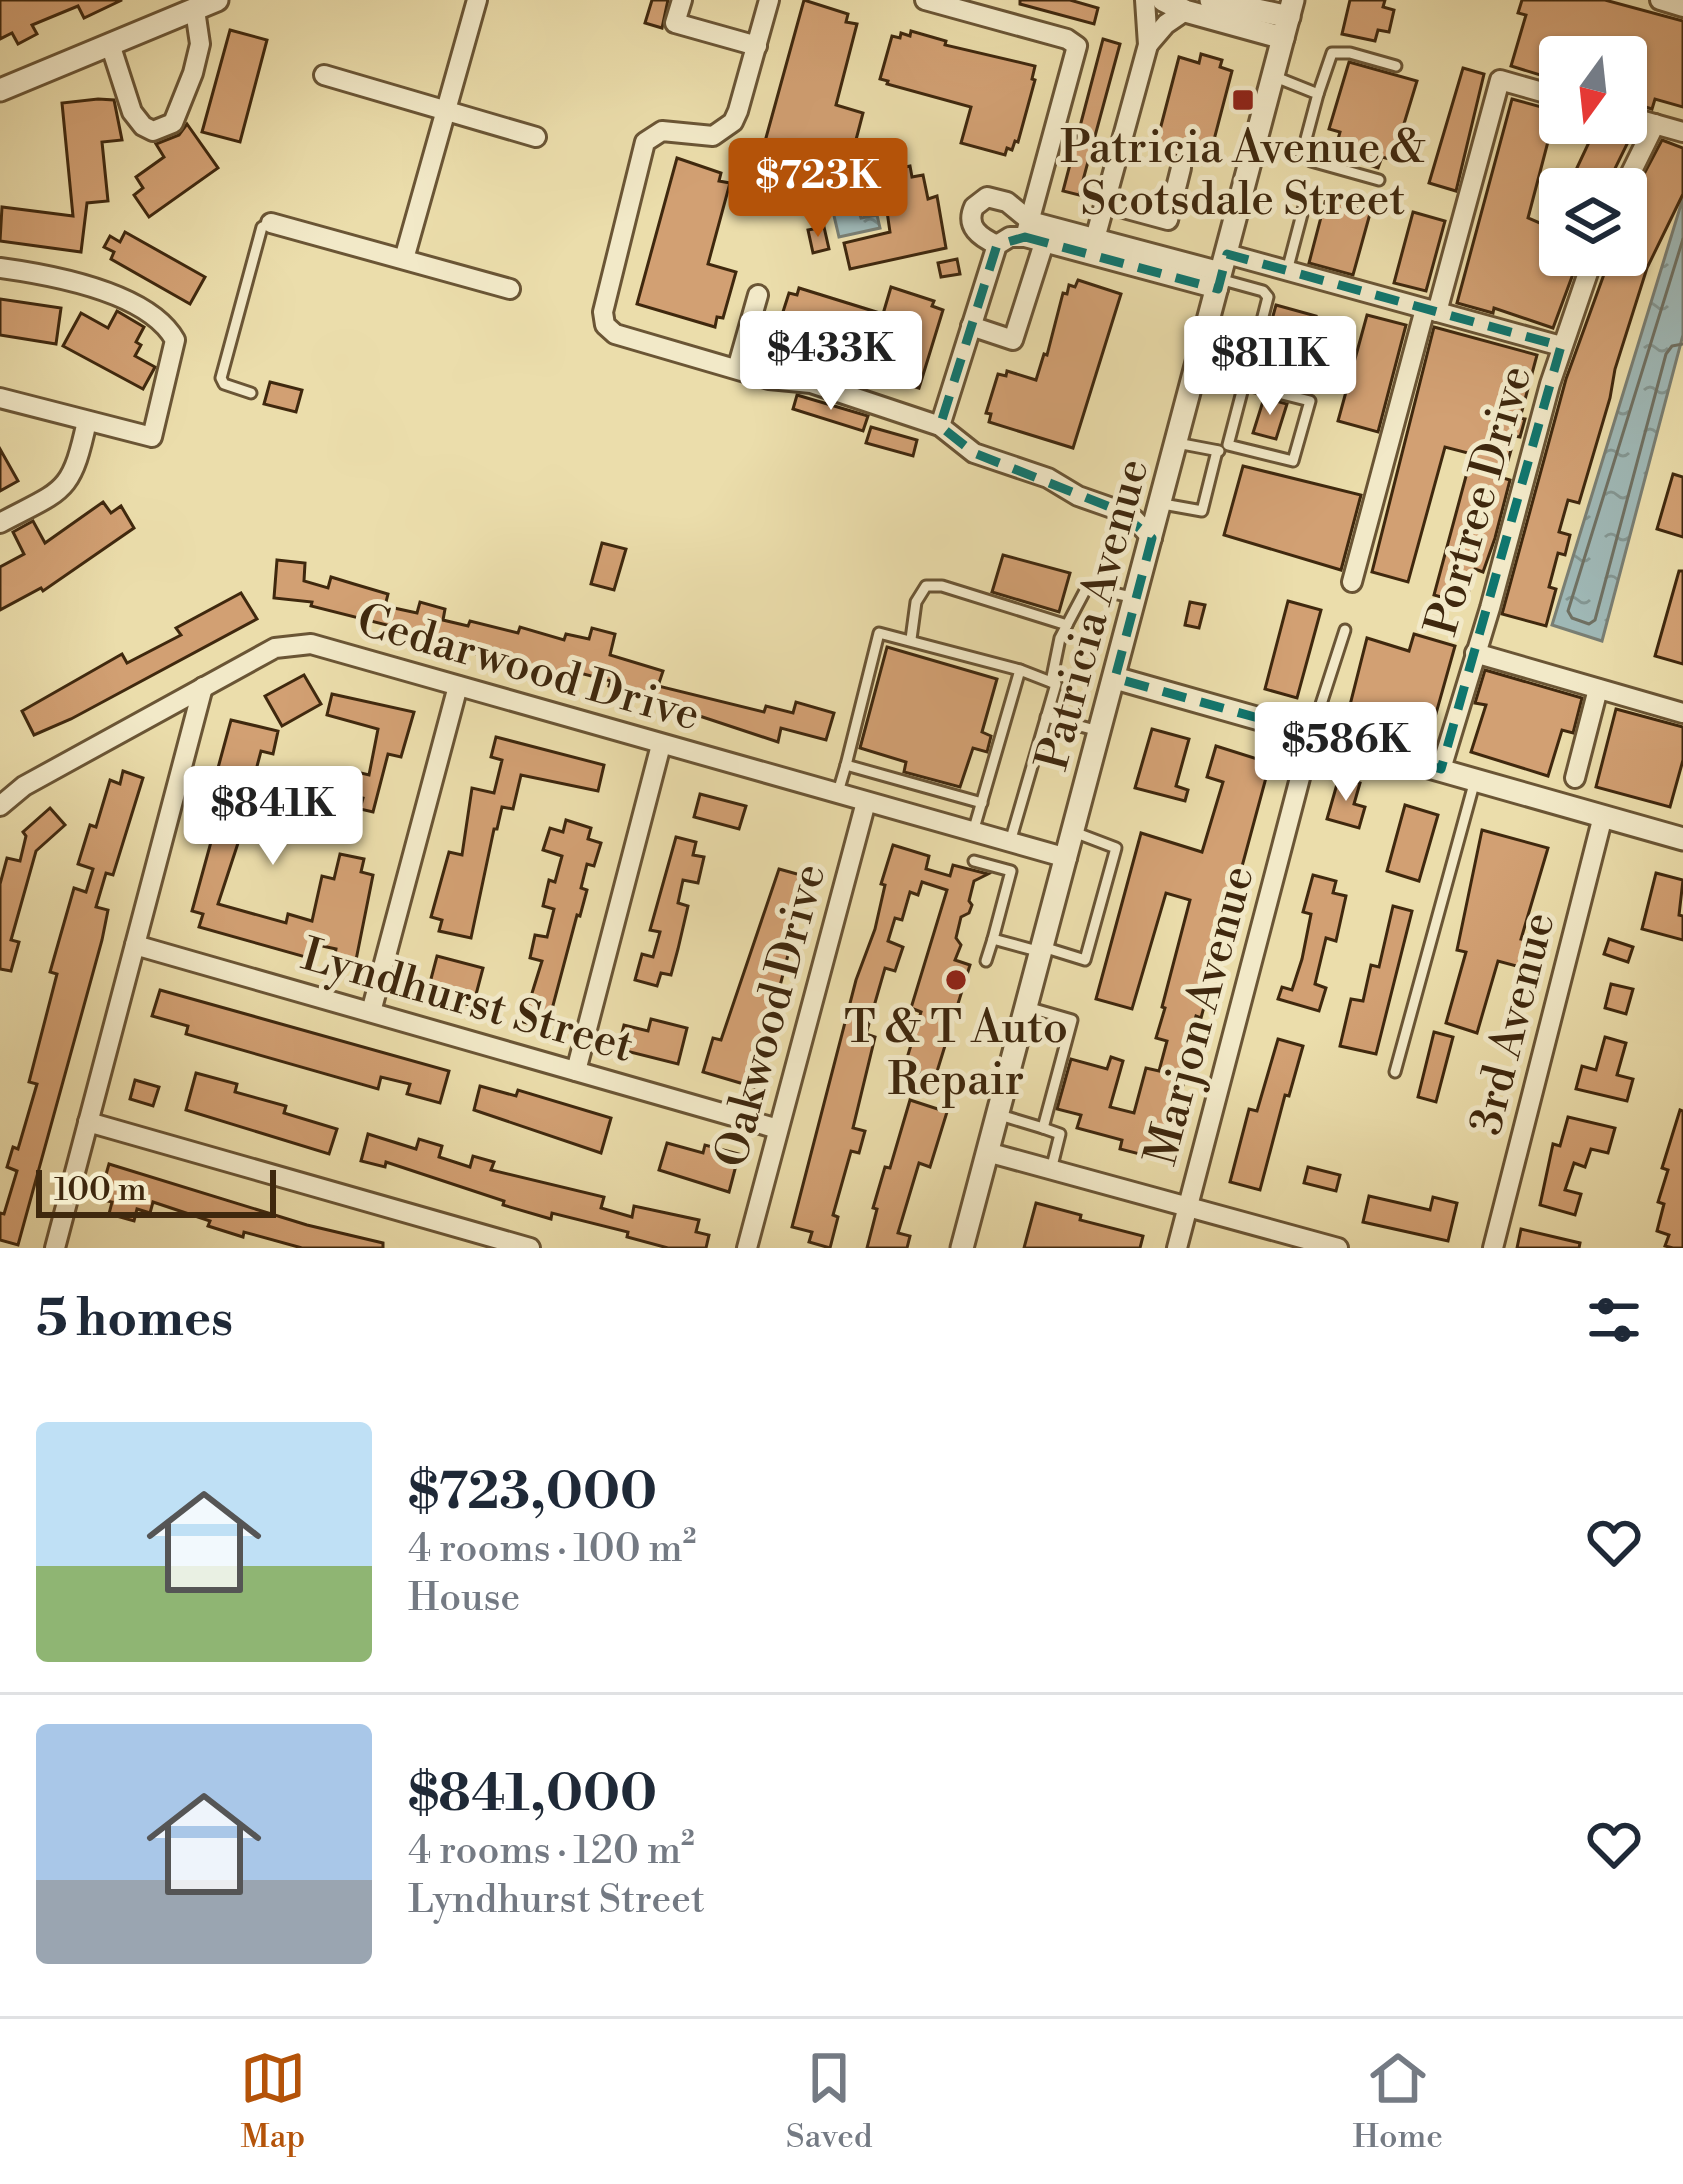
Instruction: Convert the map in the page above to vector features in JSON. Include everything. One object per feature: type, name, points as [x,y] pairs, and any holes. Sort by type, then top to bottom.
[{"type":"street","points":[[0,90],[218,0]]},
{"type":"street","points":[[404,259],[477,0]]},
{"type":"street","points":[[682,0],[675,23],[757,46]]},
{"type":"street","points":[[925,0],[1067,39],[1077,46],[1013,340],[971,326]]},
{"type":"street","points":[[1093,246],[1148,45],[1145,0]]},
{"type":"street","points":[[1163,0],[1185,11],[1288,18]]},
{"type":"street","points":[[1211,0],[1288,18]]},
{"type":"street","points":[[1660,0],[1683,7]]},
{"type":"street","points":[[766,1],[738,111],[724,131],[703,138],[662,131],[645,142],[603,312],[605,325],[615,334],[769,380],[811,383],[940,425],[974,453],[1048,478],[1078,496],[1115,509],[1134,519],[1152,538]]},
{"type":"street","points":[[111,47],[135,119],[153,130],[164,129],[178,113],[193,73],[200,44],[195,10]]},
{"type":"street","points":[[1148,45],[1185,11]]},
{"type":"street","name":"Patricia Avenue","points":[[962,1248],[1288,18]]},
{"type":"street","points":[[324,75],[536,137]]},
{"type":"street","points":[[1352,582],[1500,80],[1539,91]]},
{"type":"street","points":[[1647,122],[1683,132]]},
{"type":"street","points":[[1633,168],[1655,124]]},
{"type":"street","points":[[1105,203],[1168,220],[1181,168]]},
{"type":"street","points":[[997,245],[975,231],[970,222],[980,200],[997,197],[1033,234]]},
{"type":"street","points":[[271,223],[510,289]]},
{"type":"street","points":[[940,425],[997,245],[1010,237],[1033,234],[1222,273],[1288,271],[1561,346]]},
{"type":"street","points":[[0,268],[50,275],[98,290],[166,324],[175,340],[152,437],[0,398]]},
{"type":"street","name":"Portree Drive","points":[[1441,769],[1561,346],[1586,276]]},
{"type":"street","points":[[737,369],[758,295]]},
{"type":"street","points":[[0,523],[56,494],[71,480],[87,421]]},
{"type":"street","name":"Cedarwood Drive","points":[[0,806],[24,786],[275,648],[311,644],[1067,858]]},
{"type":"street","points":[[1475,653],[1683,713]]},
{"type":"street","points":[[1115,678],[1603,816],[1681,831]]},
{"type":"street","points":[[371,1012],[458,686]]},
{"type":"street","points":[[55,1248],[203,687]]},
{"type":"street","points":[[1575,778],[1598,689]]},
{"type":"street","name":"Marjon Avenue","points":[[1178,1248],[1312,732]]},
{"type":"street","points":[[576,1071],[662,745]]},
{"type":"street","name":"Oakwood Drive","points":[[747,1248],[866,802]]},
{"type":"street","name":"3rd Avenue","points":[[1493,1248],[1603,816]]},
{"type":"street","name":"Lyndhurst Street","points":[[135,945],[778,1129]]},
{"type":"street","points":[[88,1122],[530,1248]]},
{"type":"street","points":[[987,1153],[1338,1248]]},
{"type":"lane","points":[[1379,180],[1303,154],[1332,53],[1396,66]]},
{"type":"lane","points":[[1273,76],[1318,94]]},
{"type":"lane","points":[[1288,271],[1306,200]]},
{"type":"lane","points":[[251,393],[224,384],[221,378],[253,250],[262,227],[271,223]]},
{"type":"lane","points":[[1197,365],[1250,367],[1268,296],[1222,273]]},
{"type":"lane","points":[[1177,443],[1217,451],[1228,445],[1293,460],[1311,404],[1197,365]]},
{"type":"lane","points":[[1228,445],[1244,384]]},
{"type":"lane","points":[[1161,504],[1202,511],[1217,451]]},
{"type":"lane","points":[[911,639],[916,602],[926,586],[943,586],[1067,625]]},
{"type":"lane","points":[[1051,682],[1060,638],[1087,587],[1136,598]]},
{"type":"lane","points":[[1312,732],[1345,630]]},
{"type":"lane","points":[[838,794],[879,633],[911,639],[1056,684],[1010,842]]},
{"type":"lane","points":[[973,832],[1020,670]]},
{"type":"lane","points":[[1046,717],[1101,731]]},
{"type":"lane","points":[[846,765],[982,803]]},
{"type":"lane","points":[[1395,1072],[1475,778]]},
{"type":"lane","points":[[993,939],[1085,959],[1116,848],[1074,832]]},
{"type":"lane","points":[[974,861],[1011,872],[986,962]]},
{"type":"lane","points":[[1027,1007],[1072,1020],[1043,1129]]},
{"type":"lane","points":[[998,1114],[1060,1135],[1052,1170]]},
{"type":"highlighted area","points":[[1025,237],[1218,289],[1227,254],[1561,346],[1441,769],[1115,678],[1152,538],[1115,509],[974,453],[940,426],[997,245]]},
{"type":"water","points":[[1683,198],[1683,335],[1602,641],[1552,625]]},
{"type":"water","points":[[844,200],[847,211],[858,209],[861,218],[877,215],[880,228],[839,237],[831,203]]},
{"type":"building","points":[[0,0],[122,0],[84,18],[78,6],[32,25],[37,34],[18,44],[12,33],[0,39]]},
{"type":"building","points":[[652,0],[668,0],[662,28],[645,23]]},
{"type":"building","points":[[804,0],[848,14],[846,22],[857,24],[836,105],[863,113],[851,159],[845,158],[842,169],[764,145]]},
{"type":"building","points":[[1020,0],[1070,0],[1098,8],[1094,24],[1020,4]]},
{"type":"building","points":[[1350,0],[1385,0],[1383,7],[1394,10],[1389,32],[1378,30],[1375,41],[1342,34]]},
{"type":"building","points":[[1522,0],[1605,0],[1683,21],[1683,107],[1655,99],[1652,109],[1647,107],[1647,36],[1539,36],[1539,75],[1511,66],[1526,15],[1518,13]]},
{"type":"building","points":[[230,30],[267,40],[240,142],[202,132]]},
{"type":"building","points":[[911,31],[946,41],[945,45],[1035,66],[1035,80],[1012,150],[1007,148],[1005,155],[961,143],[971,107],[880,79],[892,36],[910,36]]},
{"type":"building","points":[[1103,39],[1120,44],[1079,195],[1063,191]]},
{"type":"building","points":[[1201,54],[1222,60],[1220,67],[1232,71],[1209,159],[1198,156],[1196,163],[1185,155],[1170,156],[1172,149],[1156,145],[1179,57],[1199,63]]},
{"type":"building","points":[[1349,62],[1417,81],[1393,160],[1382,157],[1378,168],[1356,161],[1359,150],[1337,143],[1340,132],[1329,129]]},
{"type":"building","points":[[1463,68],[1484,74],[1456,191],[1429,183]]},
{"type":"building","points":[[1512,99],[1539,106],[1539,144],[1547,144],[1528,218],[1539,223],[1539,276],[1572,276],[1553,328],[1494,308],[1493,313],[1457,303]]},
{"type":"building","points":[[114,100],[122,140],[102,142],[108,201],[87,203],[81,252],[0,241],[2,207],[73,216],[62,103]]},
{"type":"building","points":[[187,124],[218,168],[149,217],[134,195],[143,188],[136,177],[164,157],[156,144],[179,135]]},
{"type":"building","points":[[1662,140],[1683,148],[1683,194],[1647,268],[1647,168]]},
{"type":"building","points":[[1588,144],[1627,144],[1615,168],[1577,168]]},
{"type":"building","points":[[677,158],[721,173],[719,181],[730,183],[708,264],[736,272],[723,318],[717,317],[715,327],[637,304]]},
{"type":"building","points":[[910,166],[912,177],[923,175],[928,199],[937,196],[946,248],[850,269],[844,243],[890,232],[883,184],[894,182],[891,170]]},
{"type":"building","points":[[1326,198],[1371,210],[1353,275],[1309,263]]},
{"type":"building","points":[[1413,212],[1445,221],[1426,291],[1394,283]]},
{"type":"building","points":[[824,227],[829,249],[813,253],[808,230]]},
{"type":"building","points":[[125,232],[205,277],[190,304],[111,259],[114,252],[104,247],[110,236],[120,242]]},
{"type":"building","points":[[957,259],[960,274],[941,277],[938,263]]},
{"type":"building","points":[[1603,276],[1644,276],[1579,503],[1568,500],[1559,532],[1570,535],[1565,555],[1558,553],[1549,587],[1556,589],[1546,626],[1502,614],[1566,379]]},
{"type":"building","points":[[1078,280],[1121,294],[1073,448],[989,422],[991,414],[986,413],[998,374],[1006,376],[1007,371],[1036,380],[1063,293]]},
{"type":"building","points":[[891,287],[934,301],[932,306],[943,310],[919,388],[773,343],[789,293],[797,295],[799,288],[883,314]]},
{"type":"building","points":[[0,299],[61,308],[56,344],[0,335]]},
{"type":"building","points":[[1276,305],[1316,316],[1299,378],[1259,367]]},
{"type":"building","points":[[117,311],[144,327],[135,356],[155,367],[143,389],[63,346],[81,313],[108,328]]},
{"type":"building","points":[[1367,315],[1406,325],[1378,432],[1338,421]]},
{"type":"building","points":[[1434,327],[1537,355],[1520,418],[1525,419],[1503,478],[1510,480],[1495,538],[1483,572],[1475,569],[1465,604],[1434,595],[1472,454],[1445,447],[1408,582],[1372,572]]},
{"type":"building","points":[[270,382],[302,390],[296,412],[264,404]]},
{"type":"building","points":[[797,395],[868,416],[863,431],[793,409]]},
{"type":"building","points":[[1264,398],[1287,404],[1276,439],[1253,433]]},
{"type":"building","points":[[871,427],[917,440],[913,456],[866,443]]},
{"type":"building","points":[[0,449],[18,481],[0,491]]},
{"type":"building","points":[[1243,466],[1361,495],[1341,570],[1224,535]]},
{"type":"building","points":[[1673,474],[1683,477],[1683,537],[1657,529]]},
{"type":"building","points":[[103,502],[111,513],[121,506],[134,528],[43,591],[0,610],[0,567],[24,554],[13,532],[33,521],[45,543]]},
{"type":"building","points":[[602,543],[626,549],[614,590],[591,584]]},
{"type":"building","points":[[1003,555],[1070,573],[1059,612],[992,592]]},
{"type":"building","points":[[277,560],[305,563],[304,581],[328,588],[331,577],[388,594],[385,606],[417,613],[420,602],[445,609],[443,620],[468,626],[470,621],[518,633],[520,627],[564,640],[566,634],[589,639],[592,628],[615,634],[610,655],[663,671],[658,686],[764,712],[766,706],[793,713],[796,702],[834,713],[826,740],[781,728],[778,742],[609,686],[611,681],[580,673],[578,684],[554,679],[555,675],[398,633],[399,628],[311,606],[312,602],[274,598]]},
{"type":"building","points":[[1679,571],[1683,571],[1683,664],[1655,656]]},
{"type":"building","points":[[241,593],[257,619],[34,735],[22,711],[122,654],[127,663],[181,635],[176,628]]},
{"type":"building","points":[[1288,601],[1321,610],[1297,698],[1265,689]]},
{"type":"building","points":[[1190,602],[1205,605],[1199,628],[1185,625]]},
{"type":"building","points":[[1414,634],[1455,646],[1430,735],[1348,713],[1367,638],[1409,651]]},
{"type":"building","points":[[887,647],[997,679],[982,732],[991,736],[987,752],[973,748],[960,787],[904,772],[906,762],[860,748]]},
{"type":"building","points":[[1485,670],[1582,698],[1573,733],[1562,730],[1548,776],[1471,752],[1486,705],[1475,703]]},
{"type":"building","points":[[304,675],[321,704],[282,726],[265,696]]},
{"type":"building","points":[[332,694],[414,712],[401,757],[388,754],[373,812],[360,809],[363,798],[351,795],[357,772],[369,775],[378,729],[327,715]]},
{"type":"building","points":[[1616,709],[1683,727],[1683,760],[1670,807],[1596,787]]},
{"type":"building","points":[[231,720],[278,731],[273,754],[261,751],[250,793],[237,791],[227,834],[240,837],[218,904],[286,923],[288,914],[312,921],[322,876],[334,879],[340,854],[364,859],[361,872],[373,875],[355,965],[334,961],[336,949],[313,944],[309,958],[199,927],[203,914],[192,911],[211,842],[199,838]]},
{"type":"building","points":[[1152,729],[1189,739],[1176,786],[1188,790],[1185,801],[1135,788]]},
{"type":"building","points":[[496,737],[604,765],[598,791],[521,775],[513,809],[502,807],[494,829],[471,938],[439,931],[442,920],[431,917],[449,852],[462,855],[472,788],[494,793],[502,760],[491,757]]},
{"type":"building","points":[[1216,746],[1270,763],[1201,1018],[1196,1016],[1179,1077],[1185,1078],[1163,1160],[1120,1149],[1122,1140],[1077,1128],[1081,1115],[1057,1109],[1071,1059],[1107,1069],[1111,1057],[1123,1061],[1110,1107],[1134,1113],[1146,1068],[1159,1071],[1167,1041],[1156,1038],[1190,900],[1166,893],[1132,1009],[1096,999],[1141,833],[1202,852],[1223,782],[1207,777]]},
{"type":"building","points":[[123,771],[143,778],[113,875],[106,873],[96,907],[108,910],[102,940],[18,1245],[0,1240],[0,1213],[4,1214],[17,1171],[7,1167],[13,1147],[18,1149],[37,1084],[29,1082],[57,974],[50,972],[74,888],[86,892],[93,869],[78,864],[90,825],[96,827],[110,780],[120,784]]},
{"type":"building","points":[[1339,777],[1360,783],[1354,804],[1365,807],[1359,828],[1327,819]]},
{"type":"building","points":[[700,794],[746,806],[739,829],[694,817]]},
{"type":"building","points":[[1405,805],[1438,815],[1419,881],[1387,871]]},
{"type":"building","points":[[50,808],[65,825],[36,851],[11,940],[19,942],[11,971],[0,969],[0,884],[7,858],[20,861],[23,832]]},
{"type":"building","points":[[566,820],[591,828],[588,839],[601,843],[594,866],[587,864],[581,888],[587,890],[547,1028],[523,1022],[542,961],[530,958],[535,935],[547,937],[554,909],[543,906],[549,880],[555,882],[562,856],[543,850],[550,828],[563,832]]},
{"type":"building","points":[[1482,830],[1548,848],[1521,939],[1527,940],[1520,967],[1498,961],[1477,1033],[1446,1023],[1466,952],[1457,950]]},
{"type":"building","points":[[676,837],[696,842],[693,855],[704,857],[698,883],[683,880],[678,903],[688,906],[678,949],[671,975],[661,973],[657,986],[635,980],[642,954],[653,957],[660,932],[650,930]]},
{"type":"building","points":[[893,845],[929,856],[926,869],[950,876],[953,865],[988,874],[974,881],[972,905],[961,917],[956,938],[961,945],[955,960],[970,965],[935,1078],[904,1068],[921,1012],[911,1008],[947,890],[922,882],[918,895],[910,892],[902,920],[895,918],[888,941],[903,947],[895,971],[885,968],[866,1034],[875,1037],[853,1128],[865,1131],[859,1153],[851,1151],[833,1215],[838,1217],[830,1248],[809,1242],[812,1232],[792,1227],[856,980],[875,929]]},
{"type":"building","points":[[779,869],[808,877],[754,1087],[703,1072],[713,1038],[721,1040]]},
{"type":"building","points":[[1656,873],[1683,880],[1679,915],[1683,916],[1683,940],[1642,929]]},
{"type":"building","points":[[1313,875],[1336,881],[1333,893],[1346,896],[1336,941],[1326,938],[1315,984],[1326,988],[1319,1011],[1278,999],[1282,987],[1292,990],[1302,959],[1311,914],[1303,912]]},
{"type":"building","points":[[1393,906],[1412,911],[1376,1054],[1340,1046],[1351,999],[1363,1001],[1371,965],[1379,967]]},
{"type":"building","points":[[1609,939],[1633,947],[1628,962],[1604,954]]},
{"type":"building","points":[[437,956],[483,968],[473,1006],[427,994]]},
{"type":"building","points":[[1611,984],[1633,989],[1626,1014],[1605,1008]]},
{"type":"building","points":[[160,990],[449,1071],[440,1103],[407,1094],[410,1084],[381,1077],[378,1089],[186,1034],[188,1026],[152,1016]]},
{"type":"building","points":[[651,1019],[687,1028],[678,1064],[618,1049],[624,1025],[648,1031]]},
{"type":"building","points":[[1434,1032],[1453,1037],[1436,1102],[1418,1097]]},
{"type":"building","points":[[1605,1037],[1626,1043],[1617,1075],[1633,1079],[1627,1101],[1576,1089],[1582,1066],[1596,1070]]},
{"type":"building","points":[[1278,1039],[1303,1046],[1260,1190],[1230,1182],[1249,1109],[1257,1111]]},
{"type":"building","points":[[196,1073],[237,1084],[235,1092],[286,1106],[284,1113],[337,1129],[329,1154],[186,1110]]},
{"type":"building","points":[[135,1080],[159,1087],[153,1106],[130,1099]]},
{"type":"building","points":[[480,1086],[516,1096],[518,1090],[611,1118],[601,1153],[474,1110]]},
{"type":"building","points":[[910,1100],[947,1112],[930,1167],[919,1163],[898,1233],[910,1236],[907,1248],[867,1248],[877,1209],[873,1208]]},
{"type":"building","points":[[1680,1110],[1683,1248],[1673,1248],[1665,1246],[1669,1235],[1657,1231],[1664,1204],[1658,1202],[1668,1170],[1662,1168]]},
{"type":"building","points":[[1568,1117],[1615,1128],[1608,1153],[1591,1149],[1585,1167],[1574,1163],[1565,1190],[1581,1194],[1575,1215],[1540,1205],[1553,1144],[1560,1146]]},
{"type":"building","points":[[368,1134],[416,1149],[419,1139],[442,1146],[439,1157],[470,1167],[473,1156],[494,1162],[491,1170],[604,1197],[601,1208],[632,1217],[634,1206],[699,1220],[696,1232],[709,1235],[706,1248],[668,1248],[627,1237],[628,1232],[552,1213],[551,1219],[386,1162],[385,1167],[361,1161]]},
{"type":"building","points":[[667,1143],[703,1153],[705,1145],[739,1154],[729,1192],[659,1170]]},
{"type":"building","points":[[109,1164],[307,1225],[383,1243],[383,1248],[302,1248],[244,1232],[243,1237],[153,1202],[150,1213],[137,1209],[134,1221],[109,1214],[112,1202],[99,1199]]},
{"type":"building","points":[[1308,1167],[1340,1175],[1336,1191],[1304,1183]]},
{"type":"building","points":[[1369,1196],[1430,1210],[1433,1197],[1457,1203],[1448,1241],[1363,1222]]},
{"type":"building","points":[[1036,1203],[1143,1236],[1140,1248],[1024,1248]]},
{"type":"building","points":[[1521,1229],[1580,1243],[1579,1248],[1517,1248]]},
{"type":"place","name":"Patricia Avenue & Scotsdale Street","points":[[1243,100]]},
{"type":"place","name":"T & T Auto Repair","points":[[956,980]]}]
